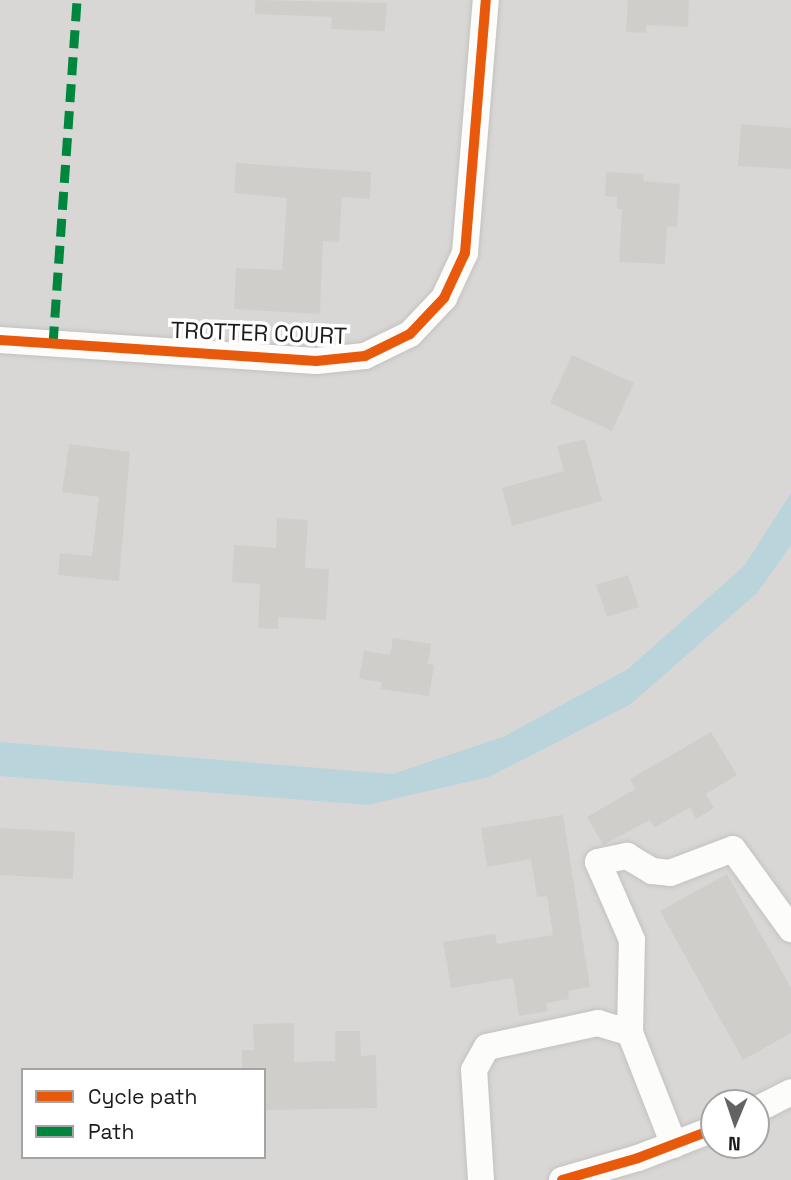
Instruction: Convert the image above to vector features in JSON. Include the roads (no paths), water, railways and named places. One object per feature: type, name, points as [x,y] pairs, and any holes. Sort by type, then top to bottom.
[{"type":"street","name":"TROTTER COURT","points":[[0,340],[316,361],[365,356],[410,334],[444,298],[465,253],[486,0]]},
{"type":"street","points":[[674,1145],[630,1033],[632,940],[598,862],[627,856],[652,871],[670,873],[733,849],[791,929]]},
{"type":"street","points":[[481,1180],[474,1070],[487,1047],[598,1023],[630,1033]]},
{"type":"street","points":[[770,1103],[791,1092]]},
{"type":"street","points":[[562,1180],[700,1135]]},
{"type":"water","points":[[791,493],[791,545],[757,593],[631,704],[489,777],[367,805],[0,776],[0,742],[393,774],[505,736],[628,669],[744,566]]}]
